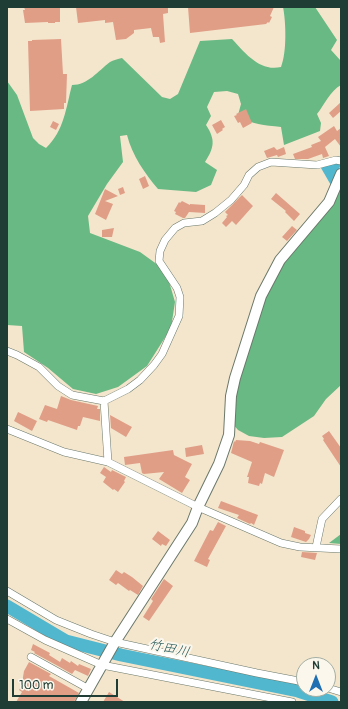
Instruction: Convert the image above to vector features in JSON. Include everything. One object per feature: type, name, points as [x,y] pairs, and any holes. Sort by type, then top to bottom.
[{"type":"street","points":[[7,351],[17,354],[39,367],[58,386],[72,395],[104,401],[128,389],[140,380],[162,354],[176,326],[179,316],[180,297],[177,288],[159,261],[160,251],[165,240],[175,228],[184,223],[202,221],[215,213],[232,200],[244,185],[249,175],[258,167],[271,162],[317,165],[341,160]]},
{"type":"street","points":[[81,702],[115,643],[192,523],[198,507],[219,464],[229,434],[231,396],[235,378],[261,296],[280,260],[329,202],[341,174]]},
{"type":"street","points":[[104,401],[108,462]]},
{"type":"street","points":[[7,429],[64,452],[108,462],[198,507],[281,543],[300,547],[341,549]]},
{"type":"street","points":[[316,547],[322,519],[341,499]]},
{"type":"street","points":[[7,591],[56,620],[115,643],[296,680]]},
{"type":"street","points":[[7,618],[45,640],[103,664],[292,702]]},
{"type":"street","points":[[31,657],[88,689]]},
{"type":"green space","points":[[283,7],[315,7],[337,40],[331,50],[341,61],[341,85],[331,94],[317,114],[321,123],[320,131],[284,145],[281,127],[253,123],[238,115],[241,104],[238,94],[227,91],[214,92],[207,107],[211,116],[206,125],[211,135],[213,144],[205,162],[217,170],[211,185],[196,192],[158,189],[140,164],[132,150],[127,135],[120,136],[123,162],[107,184],[88,216],[90,233],[140,252],[158,265],[168,278],[175,302],[171,328],[147,366],[118,387],[96,394],[73,389],[48,368],[24,352],[22,326],[7,325],[7,81],[17,95],[33,138],[46,148],[61,127],[72,85],[83,83],[114,60],[122,58],[162,97],[170,99],[178,94],[200,41],[232,39],[248,55],[260,64],[273,68],[281,67],[285,37]]},
{"type":"green space","points":[[341,184],[341,385],[326,399],[314,416],[282,437],[264,438],[249,436],[238,430],[232,423],[237,378],[263,301],[285,260]]},
{"type":"green space","points":[[341,534],[341,544],[329,543]]},
{"type":"water","points":[[331,163],[341,164],[332,187],[321,168]]},
{"type":"building","points":[[24,7],[60,7],[60,22],[25,23]]},
{"type":"building","points":[[76,7],[168,7],[168,13],[163,14],[165,42],[160,43],[159,37],[153,37],[151,28],[134,30],[134,33],[126,39],[116,40],[113,22],[105,23],[105,20],[78,23]]},
{"type":"building","points":[[188,7],[274,7],[270,16],[272,17],[269,23],[268,22],[266,24],[190,33]]},
{"type":"building","points":[[61,39],[63,74],[67,74],[66,103],[64,103],[64,109],[30,111],[28,41]]},
{"type":"building","points":[[341,102],[341,111],[333,118],[329,113]]},
{"type":"building","points":[[246,109],[252,123],[243,128],[234,116]]},
{"type":"building","points":[[221,120],[225,127],[217,134],[212,125]]},
{"type":"building","points":[[53,121],[59,124],[56,130],[50,127]]},
{"type":"building","points":[[334,126],[337,131],[341,128],[341,147],[335,139],[325,147],[329,156],[323,158],[322,154],[308,159],[295,159],[293,154],[312,147],[311,145],[321,141],[318,137]]},
{"type":"building","points":[[274,147],[277,150],[284,147],[286,154],[278,157],[277,155],[267,158],[264,151]]},
{"type":"building","points":[[145,176],[149,186],[143,189],[139,179]]},
{"type":"building","points":[[123,187],[125,193],[120,195],[118,189]]},
{"type":"building","points":[[105,189],[118,196],[105,201],[113,204],[106,220],[95,214]]},
{"type":"building","points":[[276,193],[300,214],[294,221],[285,212],[286,211],[271,199]]},
{"type":"building","points":[[242,195],[253,206],[236,225],[232,221],[226,227],[222,223],[228,215],[225,212]]},
{"type":"building","points":[[182,201],[190,205],[205,205],[205,213],[189,212],[185,218],[175,214],[176,212],[174,211],[179,202],[180,203]]},
{"type":"building","points":[[292,226],[297,230],[287,241],[282,237]]},
{"type":"building","points":[[114,228],[112,237],[102,237],[102,230]]},
{"type":"building","points":[[61,396],[71,400],[98,406],[97,409],[100,409],[100,421],[83,417],[77,430],[48,420],[47,422],[39,419],[45,405],[57,409]]},
{"type":"building","points":[[18,412],[37,421],[32,431],[14,421]]},
{"type":"building","points":[[110,415],[132,427],[126,437],[111,428]]},
{"type":"building","points":[[329,431],[341,448],[341,467],[323,440],[324,439],[322,436]]},
{"type":"building","points":[[236,440],[250,441],[259,444],[260,442],[284,450],[274,477],[265,473],[262,484],[260,483],[259,486],[248,483],[249,477],[247,477],[252,462],[231,453],[234,441],[235,442]]},
{"type":"building","points":[[202,445],[204,454],[186,457],[185,448]]},
{"type":"building","points":[[173,450],[174,455],[192,464],[185,477],[190,480],[182,493],[159,479],[164,472],[144,474],[142,473],[140,463],[125,465],[124,457]]},
{"type":"building","points":[[104,467],[111,472],[112,470],[126,477],[125,482],[118,492],[103,482],[106,477],[100,473]]},
{"type":"building","points":[[221,501],[258,515],[254,525],[237,518],[239,515],[218,508]]},
{"type":"building","points":[[218,522],[226,526],[208,559],[210,560],[207,567],[194,561],[210,530],[213,531]]},
{"type":"building","points":[[294,527],[311,535],[306,542],[291,537]]},
{"type":"building","points":[[158,531],[170,540],[166,546],[162,544],[161,546],[152,539]]},
{"type":"building","points":[[302,552],[317,553],[315,560],[301,557]]},
{"type":"building","points":[[116,570],[122,574],[124,572],[143,586],[138,595],[130,590],[129,591],[118,583],[116,585],[109,580]]},
{"type":"building","points":[[164,579],[173,586],[149,621],[143,617],[153,601],[151,599]]},
{"type":"building","points":[[33,644],[50,653],[49,655],[60,662],[58,666],[34,653],[35,652],[31,650]]},
{"type":"building","points":[[62,658],[70,663],[71,661],[78,666],[79,664],[91,669],[88,676],[75,670],[72,674],[58,666]]},
{"type":"building","points":[[29,662],[51,674],[49,676],[79,693],[74,702],[16,702],[22,692],[19,690],[23,684],[24,671]]},
{"type":"building","points":[[109,692],[125,702],[103,702]]},
{"type":"waterway","name":"竹田川","points":[[7,606],[66,641],[121,655],[298,691],[332,702]]}]
